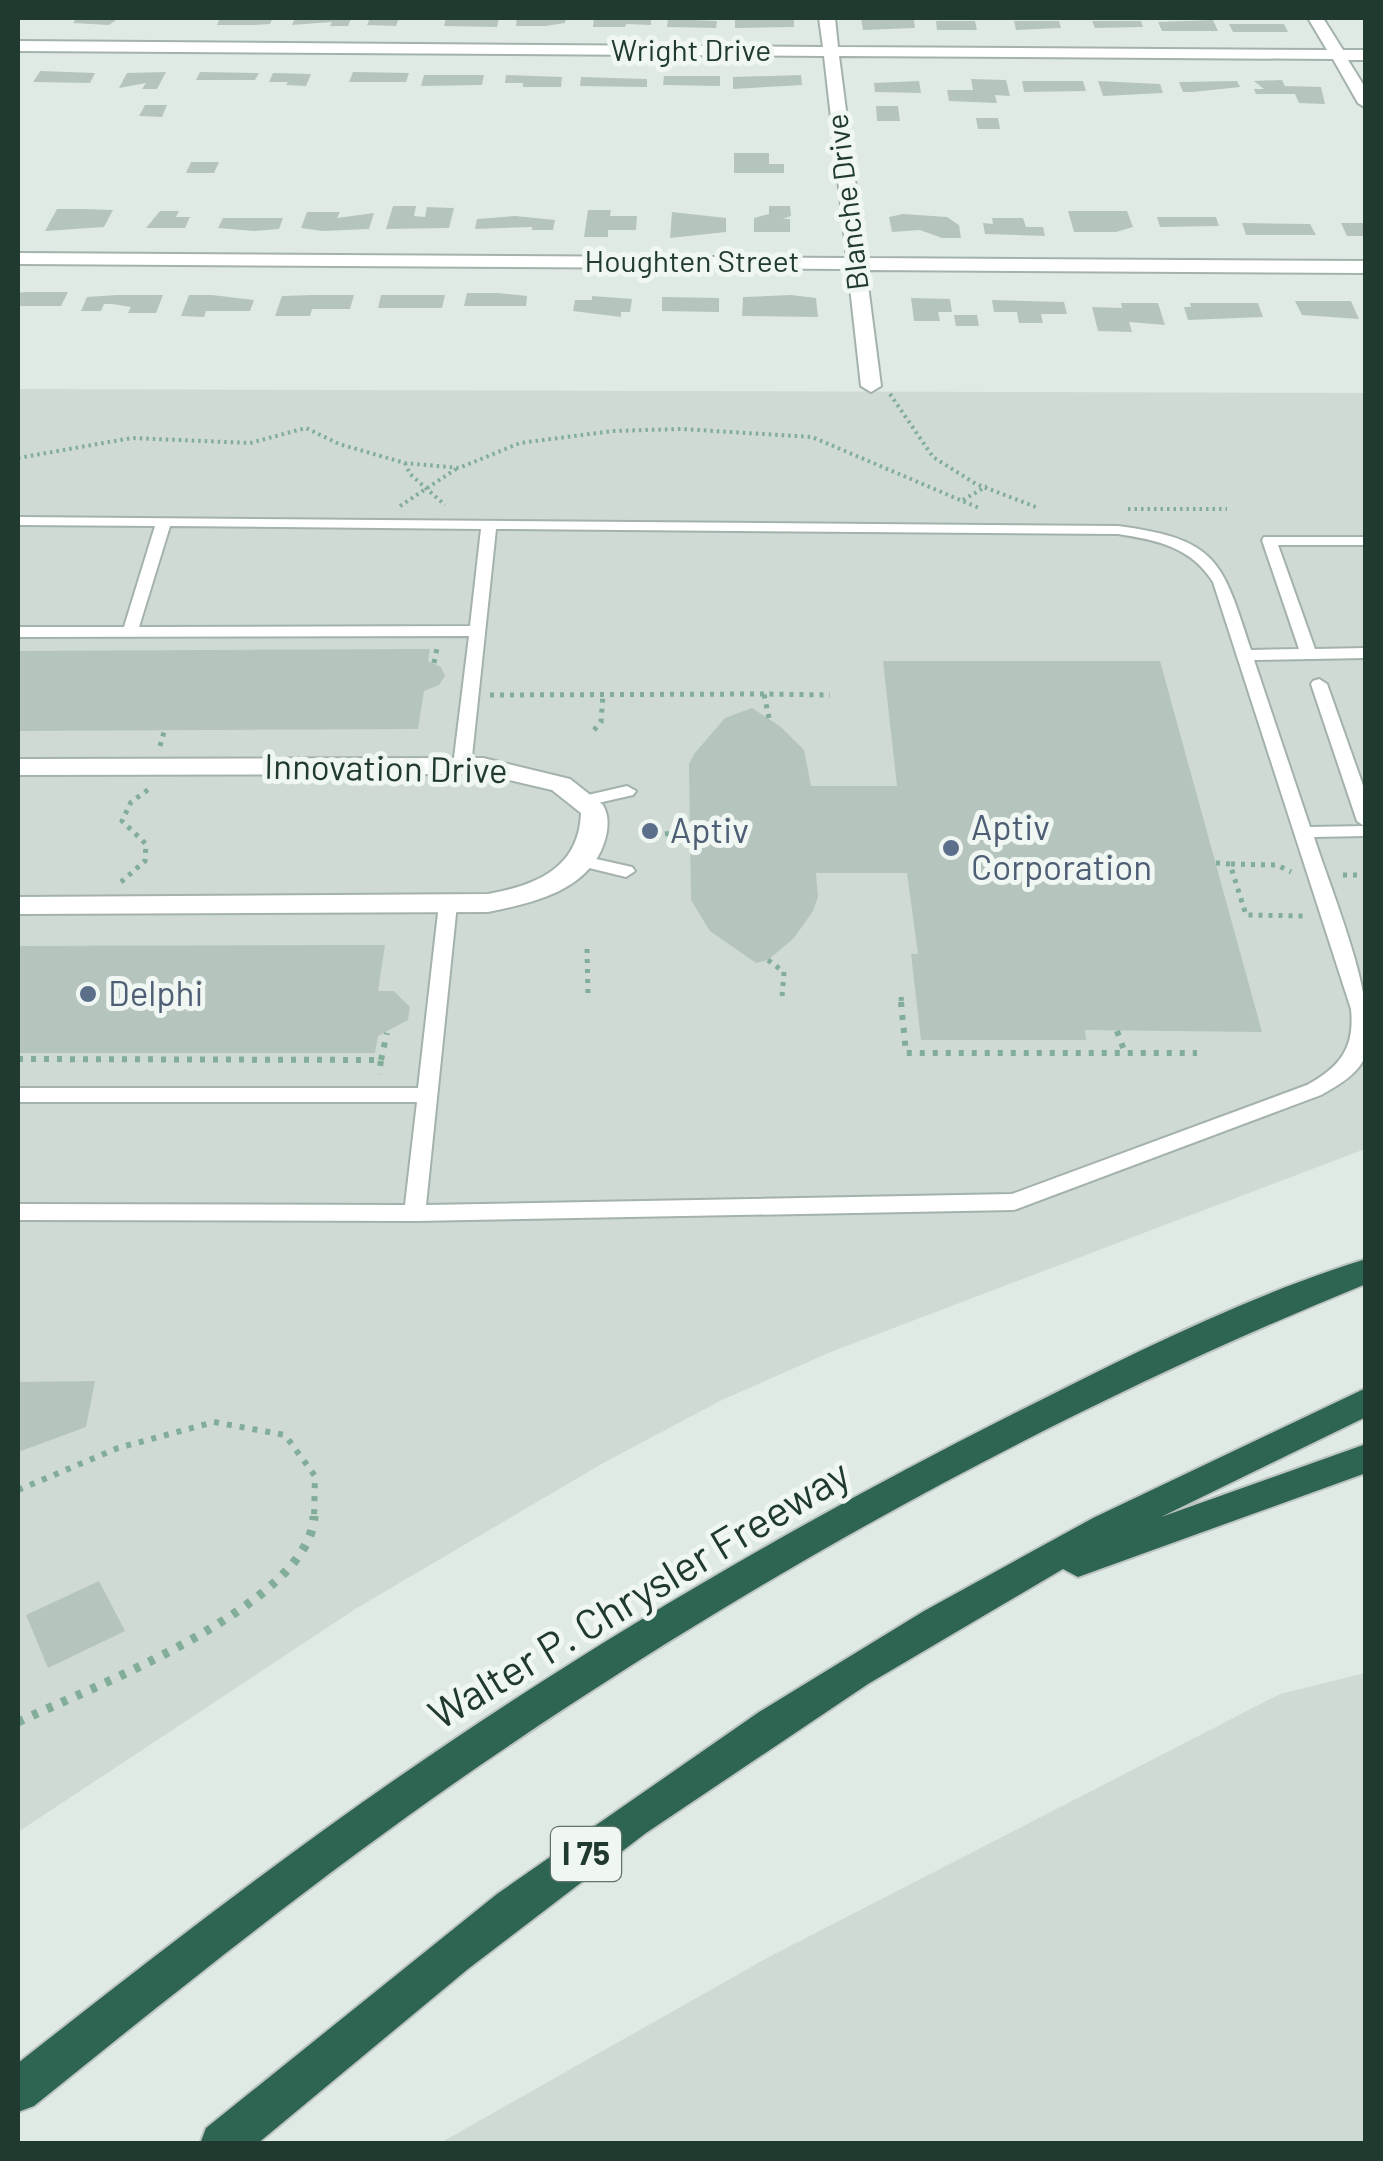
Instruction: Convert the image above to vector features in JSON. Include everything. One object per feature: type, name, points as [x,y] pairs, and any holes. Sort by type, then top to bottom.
[{"type":"highway","name":"Walter P. Chrysler Freeway","points":[[18,2090],[160,1977],[446,1766],[712,1598],[1000,1435],[1276,1306],[1366,1272]]},
{"type":"highway","name":"I 75","points":[[222,2144],[506,1912],[676,1789],[976,1599],[1253,1451],[1366,1401]]},
{"type":"highway","points":[[976,1599],[1366,1458]]},
{"type":"street","name":"Blanche Drive","points":[[827,18],[871,386]]},
{"type":"street","points":[[1316,18],[1366,103]]},
{"type":"street","name":"Wright Drive","points":[[18,46],[1366,55]]},
{"type":"street","name":"Houghten Street","points":[[18,258],[1366,266]]},
{"type":"street","name":"Innovation Drive","points":[[18,767],[462,766],[536,775],[562,784],[584,802]]},
{"type":"street","points":[[18,906],[448,904],[519,898],[546,889],[583,861],[596,830],[594,811],[584,802]]},
{"type":"lane","points":[[18,521],[1144,533],[1184,545],[1206,558],[1220,582],[1361,994],[1364,1028],[1359,1054],[1332,1081],[1014,1202],[415,1213],[18,1212]]},
{"type":"lane","points":[[130,632],[164,522]]},
{"type":"lane","points":[[462,766],[489,526]]},
{"type":"lane","points":[[1308,654],[1269,540],[1366,540]]},
{"type":"lane","points":[[18,632],[479,631]]},
{"type":"lane","points":[[1244,655],[1366,653]]},
{"type":"lane","points":[[1318,684],[1366,822]]},
{"type":"lane","points":[[584,802],[628,791]]},
{"type":"lane","points":[[1303,832],[1366,831]]},
{"type":"lane","points":[[583,861],[626,871]]},
{"type":"lane","points":[[415,1213],[448,904]]},
{"type":"lane","points":[[18,1094],[427,1096]]},
{"type":"path","points":[[871,386],[881,386],[894,397],[924,448],[937,460],[987,486],[1044,508]]},
{"type":"path","points":[[18,458],[132,438],[250,443],[306,428],[340,444],[405,463],[458,468]]},
{"type":"path","points":[[409,514],[393,513],[458,468],[520,443],[613,431],[812,437],[982,510],[970,516]]},
{"type":"path","points":[[405,463],[424,488],[456,514]]},
{"type":"path","points":[[962,500],[987,486]]},
{"type":"path","points":[[1113,509],[1228,509]]},
{"type":"path","points":[[434,663],[437,649]]},
{"type":"path","points":[[764,694],[768,718]]},
{"type":"path","points":[[488,695],[830,695]]},
{"type":"path","points":[[594,730],[601,722],[603,695]]},
{"type":"path","points":[[116,897],[121,880],[145,861],[146,844],[122,822],[131,802],[148,791],[151,778]]},
{"type":"path","points":[[665,834],[690,832]]},
{"type":"path","points":[[1216,863],[1277,865],[1297,875]]},
{"type":"path","points":[[1230,864],[1246,915],[1311,916]]},
{"type":"path","points":[[1346,875],[1366,875]]},
{"type":"path","points":[[587,950],[588,996]]},
{"type":"path","points":[[768,960],[784,972],[782,997]]},
{"type":"path","points":[[901,996],[906,1053],[1197,1054]]},
{"type":"path","points":[[1118,1031],[1124,1053]]},
{"type":"path","points":[[376,1095],[387,1033]]},
{"type":"path","points":[[18,1060],[382,1060]]},
{"type":"path","points":[[18,1490],[118,1448],[214,1422],[285,1435],[315,1476],[312,1535],[272,1588],[189,1642],[18,1722]]},
{"type":"shaded area","points":[[18,389],[1365,393],[1365,1149],[833,1351],[722,1400],[605,1462],[357,1608],[18,1832]]},
{"type":"shaded area","points":[[1365,1673],[1365,2143],[440,2143],[767,1958],[1280,1694]]},
{"type":"building","points":[[77,18],[119,18],[109,25],[73,23]]},
{"type":"building","points":[[220,18],[273,18],[270,24],[217,25]]},
{"type":"building","points":[[295,18],[351,19],[348,26],[330,26],[332,22],[292,25]]},
{"type":"building","points":[[370,18],[399,18],[396,26],[367,25]]},
{"type":"building","points":[[446,18],[499,18],[497,27],[444,26]]},
{"type":"building","points":[[517,18],[566,18],[565,23],[516,26]]},
{"type":"building","points":[[594,18],[651,18],[651,25],[593,27]]},
{"type":"building","points":[[668,19],[717,21],[716,28],[667,27]]},
{"type":"building","points":[[735,19],[794,20],[794,27],[735,28]]},
{"type":"building","points":[[861,19],[914,20],[915,28],[863,30]]},
{"type":"building","points":[[1213,20],[1218,31],[1162,31],[1158,22]]},
{"type":"building","points":[[936,21],[975,21],[977,30],[937,30]]},
{"type":"building","points":[[1014,21],[1059,21],[1061,28],[1016,30]]},
{"type":"building","points":[[1092,21],[1141,21],[1143,27],[1095,28]]},
{"type":"building","points":[[1229,24],[1284,24],[1288,32],[1233,32]]},
{"type":"building","points":[[40,71],[95,73],[90,83],[33,82]]},
{"type":"building","points":[[166,72],[157,89],[142,89],[146,83],[119,88],[127,73]]},
{"type":"building","points":[[200,72],[259,73],[255,80],[196,80]]},
{"type":"building","points":[[353,72],[409,73],[406,82],[349,82]]},
{"type":"building","points":[[273,73],[311,74],[306,86],[269,82]]},
{"type":"building","points":[[424,75],[484,75],[482,85],[421,86]]},
{"type":"building","points":[[506,75],[562,77],[561,87],[523,87],[523,83],[505,83]]},
{"type":"building","points":[[801,75],[802,85],[733,89],[733,77]]},
{"type":"building","points":[[664,76],[720,76],[720,86],[663,85]]},
{"type":"building","points":[[581,77],[647,79],[647,87],[580,86]]},
{"type":"building","points":[[971,79],[1006,80],[1010,96],[995,95],[997,103],[949,101],[947,90],[973,90]]},
{"type":"building","points":[[1282,80],[1285,86],[1321,87],[1325,104],[1299,103],[1295,94],[1256,94],[1254,89],[1264,89],[1254,81]]},
{"type":"building","points":[[919,81],[921,93],[875,92],[874,83]]},
{"type":"building","points":[[1022,81],[1083,81],[1086,91],[1024,92]]},
{"type":"building","points":[[1098,81],[1160,84],[1163,93],[1103,96]]},
{"type":"building","points":[[1237,81],[1240,87],[1193,92],[1183,92],[1179,82]]},
{"type":"building","points":[[145,105],[167,105],[162,117],[139,116]]},
{"type":"building","points":[[876,106],[898,106],[900,121],[877,121]]},
{"type":"building","points":[[976,118],[998,118],[1000,129],[978,129]]},
{"type":"building","points":[[734,153],[769,153],[769,164],[784,164],[784,173],[734,173]]},
{"type":"building","points":[[191,162],[219,162],[214,173],[186,173]]},
{"type":"building","points":[[393,206],[416,206],[414,216],[425,217],[427,207],[454,208],[449,228],[386,229]]},
{"type":"building","points":[[769,206],[790,206],[791,216],[783,219],[790,219],[790,232],[754,232],[754,218],[769,214]]},
{"type":"building","points":[[57,209],[113,210],[104,227],[45,231]]},
{"type":"building","points":[[588,210],[611,210],[610,216],[637,216],[636,230],[608,230],[608,237],[584,237]]},
{"type":"building","points":[[160,211],[179,211],[176,217],[190,217],[185,228],[146,228]]},
{"type":"building","points":[[1068,211],[1127,211],[1133,227],[1116,232],[1074,232]]},
{"type":"building","points":[[307,212],[340,212],[337,218],[374,213],[369,229],[322,231],[301,228]]},
{"type":"building","points":[[672,212],[726,218],[726,232],[670,238]]},
{"type":"building","points":[[515,216],[555,220],[553,230],[475,229],[477,219]]},
{"type":"building","points":[[889,217],[947,217],[959,225],[961,238],[942,238],[920,230],[892,232]]},
{"type":"building","points":[[1157,217],[1216,217],[1219,226],[1160,227]]},
{"type":"building","points":[[223,218],[283,218],[279,229],[254,231],[218,228]]},
{"type":"building","points":[[992,218],[1023,218],[1026,227],[1043,227],[1045,236],[985,234],[983,223],[993,224]]},
{"type":"building","points":[[1242,223],[1310,224],[1316,235],[1246,235]]},
{"type":"building","points":[[1341,223],[1366,223],[1366,236],[1347,236]]},
{"type":"building","points":[[68,292],[61,306],[18,306],[18,293]]},
{"type":"building","points":[[467,293],[527,296],[526,306],[464,306]]},
{"type":"building","points":[[163,295],[156,313],[128,313],[131,307],[112,304],[104,304],[101,311],[81,311],[87,297]]},
{"type":"building","points":[[189,295],[254,300],[250,311],[206,311],[204,317],[181,316]]},
{"type":"building","points":[[354,295],[350,309],[312,309],[310,316],[275,316],[282,296]]},
{"type":"building","points":[[381,295],[445,295],[442,308],[378,308]]},
{"type":"building","points":[[592,296],[632,299],[630,312],[621,312],[621,317],[573,311],[575,300],[592,300]]},
{"type":"building","points":[[662,297],[719,298],[719,312],[662,311]]},
{"type":"building","points":[[743,297],[816,298],[818,317],[742,316]]},
{"type":"building","points":[[911,298],[950,299],[952,312],[938,312],[940,321],[914,321]]},
{"type":"building","points":[[992,300],[1064,302],[1067,314],[1041,314],[1043,323],[1019,323],[1017,312],[994,312]]},
{"type":"building","points":[[1295,301],[1351,301],[1359,319],[1302,315]]},
{"type":"building","points":[[1121,303],[1158,303],[1165,325],[1129,322],[1132,332],[1098,331],[1092,307],[1122,308]]},
{"type":"building","points":[[1190,303],[1258,303],[1263,317],[1188,320],[1184,307],[1191,307]]},
{"type":"building","points":[[954,315],[977,315],[979,326],[956,326]]},
{"type":"building","points":[[430,649],[428,661],[441,667],[445,676],[439,685],[424,691],[418,729],[18,731],[18,651]]},
{"type":"building","name":"Aptiv Corporation","points":[[883,661],[1160,661],[1262,1032],[1085,1030],[1086,1040],[921,1040],[911,954],[918,954],[907,873],[816,873],[818,897],[813,911],[794,938],[768,960],[756,963],[710,931],[691,900],[689,764],[694,754],[725,718],[752,708],[781,727],[804,750],[811,786],[897,786]]},
{"type":"building","points":[[385,945],[378,991],[394,991],[410,1007],[408,1020],[378,1036],[375,1053],[18,1053],[18,946]]},
{"type":"building","points":[[95,1381],[86,1427],[18,1452],[18,1382]]},
{"type":"building","points":[[99,1581],[125,1631],[48,1668],[26,1615]]},
{"type":"place","name":"Aptiv","points":[[650,831]]},
{"type":"place","name":"Aptiv Corporation","points":[[951,848]]},
{"type":"place","name":"Delphi","points":[[88,994]]}]
